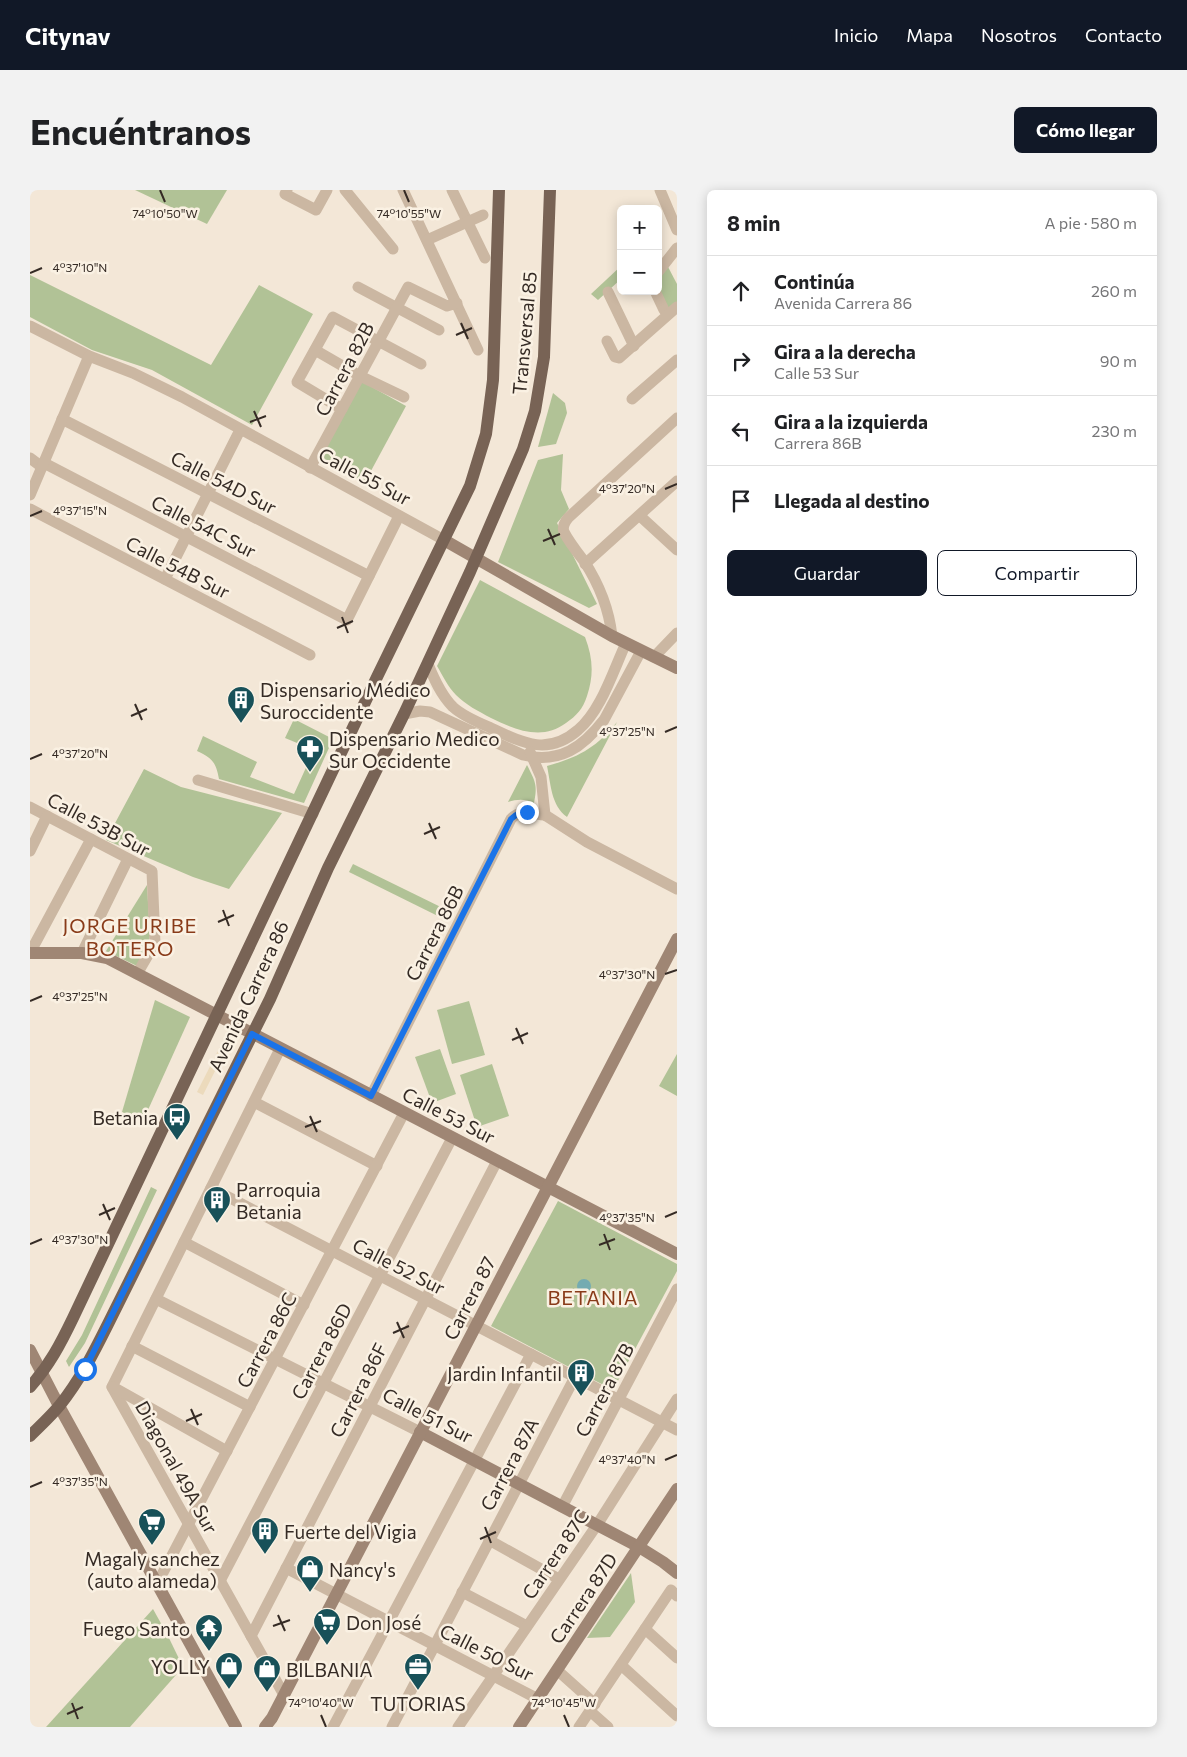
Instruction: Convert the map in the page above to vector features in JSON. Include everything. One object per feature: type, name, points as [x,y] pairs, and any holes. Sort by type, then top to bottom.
[{"type":"main road","name":"Transversal 85","points":[[444,540],[470,486],[486,434],[496,346],[499,190]]},
{"type":"main road","name":"Transversal 85","points":[[477,558],[523,450],[535,412],[546,339],[550,190]]},
{"type":"main road","name":"Avenida Carrera 86","points":[[30,1387],[42,1374],[60,1345],[444,540]]},
{"type":"main road","name":"Avenida Carrera 86","points":[[30,1436],[59,1406],[95,1350],[252,1034],[328,868],[404,714],[477,558]]},
{"type":"street","points":[[286,192],[316,210],[327,190]]},
{"type":"street","points":[[346,190],[393,249]]},
{"type":"street","points":[[403,190],[478,350]]},
{"type":"street","points":[[452,190],[485,258]]},
{"type":"street","points":[[664,191],[677,230]]},
{"type":"street","points":[[427,240],[483,215]]},
{"type":"street","points":[[662,267],[677,248]]},
{"type":"street","points":[[358,287],[439,330]]},
{"type":"street","name":"Carrera 82B","points":[[310,468],[408,287],[447,306],[457,303]]},
{"type":"street","points":[[608,292],[634,346]]},
{"type":"street","points":[[657,295],[664,310]]},
{"type":"street","points":[[607,341],[617,358],[634,346],[677,307]]},
{"type":"street","points":[[342,409],[298,382],[333,317],[421,364]]},
{"type":"street","name":"Calle 55 Sur","points":[[30,326],[89,356],[133,373],[182,397],[477,558],[612,636],[677,668]]},
{"type":"street","points":[[315,350],[360,376],[404,397]]},
{"type":"street","points":[[30,495],[89,356]]},
{"type":"street","points":[[632,399],[677,360]]},
{"type":"street","points":[[612,636],[610,620],[602,596],[585,564],[564,533],[565,522],[677,418]]},
{"type":"street","name":"Calle 54D Sur","points":[[62,419],[369,576]]},
{"type":"street","points":[[165,579],[240,430]]},
{"type":"street","name":"Calle 54C Sur","points":[[30,458],[186,536],[347,620],[369,576]]},
{"type":"street","points":[[585,564],[675,485]]},
{"type":"street","name":"Calle 54B Sur","points":[[30,510],[310,655]]},
{"type":"street","points":[[369,576],[399,516]]},
{"type":"street","points":[[640,516],[677,550]]},
{"type":"street","points":[[654,657],[677,634]]},
{"type":"street","points":[[428,664],[438,687],[453,706],[474,720],[523,743],[546,745],[561,741],[577,732],[590,720],[626,643]]},
{"type":"street","points":[[404,714],[420,710],[430,712],[517,753],[534,758],[552,758],[565,754],[588,740],[604,720],[641,651]]},
{"type":"street","points":[[523,743],[534,758],[541,777],[545,815],[588,842],[677,889]]},
{"type":"street","points":[[198,780],[313,814]]},
{"type":"street","name":"Calle 53B Sur","points":[[30,807],[152,871],[155,942],[137,974]]},
{"type":"street","name":"Carrera 86B","points":[[371,1096],[511,819],[521,812],[545,815]]},
{"type":"street","points":[[30,851],[47,816]]},
{"type":"street","points":[[30,953],[91,839]]},
{"type":"street","points":[[82,953],[128,859]]},
{"type":"street","name":"Carrera 87","points":[[265,1727],[284,1695],[677,939]]},
{"type":"street","name":"Calle 53 Sur","points":[[30,953],[82,953],[107,958],[677,1254]]},
{"type":"street","points":[[226,1451],[112,1387],[280,1049]]},
{"type":"street","points":[[254,1102],[377,1166]]},
{"type":"street","name":"Carrera 86C","points":[[157,1584],[404,1113]]},
{"type":"street","name":"Carrera 86D","points":[[220,1581],[452,1138]]},
{"type":"street","name":"Carrera 86F","points":[[251,1636],[497,1161]]},
{"type":"street","name":"Calle 52 Sur","points":[[211,1188],[677,1430]]},
{"type":"street","points":[[184,1242],[304,1305]]},
{"type":"street","name":"Carrera 87B","points":[[562,1506],[677,1289]]},
{"type":"street","name":"Calle 51 Sur","points":[[156,1298],[370,1406],[640,1547],[677,1573]]},
{"type":"street","points":[[132,1346],[250,1407]]},
{"type":"street","points":[[30,1350],[236,1727]]},
{"type":"street","points":[[333,1727],[531,1354]]},
{"type":"street","name":"Carrera 87A","points":[[392,1727],[575,1377]]},
{"type":"street","name":"Diagonal 49A Sur","points":[[112,1387],[284,1695]]},
{"type":"street","name":"Carrera 87C","points":[[458,1727],[597,1525],[677,1399]]},
{"type":"street","name":"Carrera 87D","points":[[519,1727],[677,1489]]},
{"type":"street","points":[[489,1540],[560,1579]]},
{"type":"street","name":"Calle 50 Sur","points":[[286,1568],[538,1698]]},
{"type":"street","points":[[462,1592],[527,1626]]},
{"type":"street","points":[[579,1727],[645,1630],[674,1593]]},
{"type":"street","points":[[645,1630],[677,1658]]},
{"type":"street","points":[[621,1665],[677,1716]]},
{"type":"street","points":[[557,1670],[608,1727]]},
{"type":"green space","points":[[135,190],[227,190],[207,224]]},
{"type":"green space","points":[[667,265],[677,284],[677,303],[668,311],[661,295],[662,273]]},
{"type":"green space","points":[[617,270],[617,283],[598,300],[591,294]]},
{"type":"green space","points":[[30,275],[211,365],[259,285],[313,314],[252,425],[152,370],[92,350],[30,317]]},
{"type":"green space","points":[[361,381],[406,406],[365,482],[319,461]]},
{"type":"green space","points":[[553,393],[565,403],[567,413],[556,444],[538,447]]},
{"type":"green space","points":[[563,454],[561,490],[569,509],[557,523],[597,604],[589,608],[498,562],[538,460]]},
{"type":"green space","points":[[480,580],[585,637],[592,666],[591,681],[583,705],[576,715],[566,723],[548,732],[519,730],[491,718],[468,705],[448,685],[437,666]]},
{"type":"green space","points":[[294,719],[333,739],[304,803],[219,779],[212,761],[197,751],[203,736],[257,762],[250,777],[294,794],[314,750],[285,738]]},
{"type":"green space","points":[[617,722],[567,817],[555,801],[547,766],[578,755],[594,745]]},
{"type":"green space","points":[[527,765],[535,783],[534,803],[521,800],[508,802]]},
{"type":"green space","points":[[144,769],[181,787],[282,813],[229,889],[193,877],[106,840]]},
{"type":"green space","points":[[353,864],[453,913],[448,921],[349,872]]},
{"type":"green space","points":[[147,885],[150,935],[148,948],[137,966],[106,951]]},
{"type":"green space","points":[[155,1000],[190,1017],[143,1121],[122,1112]]},
{"type":"green space","points":[[469,1001],[485,1055],[452,1064],[437,1010]]},
{"type":"green space","points":[[440,1049],[456,1094],[432,1103],[415,1057]]},
{"type":"green space","points":[[677,1054],[677,1096],[659,1086]]},
{"type":"green space","points":[[492,1064],[509,1116],[477,1127],[460,1075]]},
{"type":"green space","points":[[151,1187],[157,1190],[85,1343],[69,1367],[66,1361],[82,1335]]},
{"type":"green space","points":[[558,1201],[677,1264],[677,1271],[613,1390],[491,1326]]},
{"type":"green space","points":[[631,1573],[635,1602],[610,1637],[587,1638]]},
{"type":"green space","points":[[153,1609],[183,1667],[130,1727],[46,1727]]},
{"type":"shaded area","points":[[228,1031],[234,1033],[203,1095],[197,1092]]},
{"type":"water","points":[[581,1279],[587,1279],[591,1286],[587,1293],[581,1293],[577,1289],[577,1283]]},
{"type":"place","name":"Dispensario Médico Suroccidente","points":[[241,724]]},
{"type":"place","name":"Dispensario Medico Sur Occidente","points":[[310,773]]},
{"type":"place","name":"Betania","points":[[177,1141]]},
{"type":"place","name":"Parroquia Betania","points":[[217,1224]]},
{"type":"place","name":"Jardin Infantil","points":[[581,1397]]},
{"type":"place","name":"Magaly sanchez (auto alameda)","points":[[152,1546]]},
{"type":"place","name":"Fuerte del Vigia","points":[[265,1555]]},
{"type":"place","name":"Nancy's","points":[[310,1593]]},
{"type":"place","name":"Don José","points":[[327,1646]]},
{"type":"place","name":"Fuego Santo","points":[[209,1652]]},
{"type":"place","name":"YOLLY","points":[[229,1690]]},
{"type":"place","name":"TUTORIAS","points":[[418,1691]]},
{"type":"place","name":"BILBANIA","points":[[267,1693]]},
{"type":"district","name":"JORGE URIBE BOTERO","points":[[130,936]]},
{"type":"district","name":"BETANIA","points":[[593,1297]]},
{"type":"route","points":[[85,1369],[252,1034],[371,1096],[511,819],[516,814],[527,812]]}]
